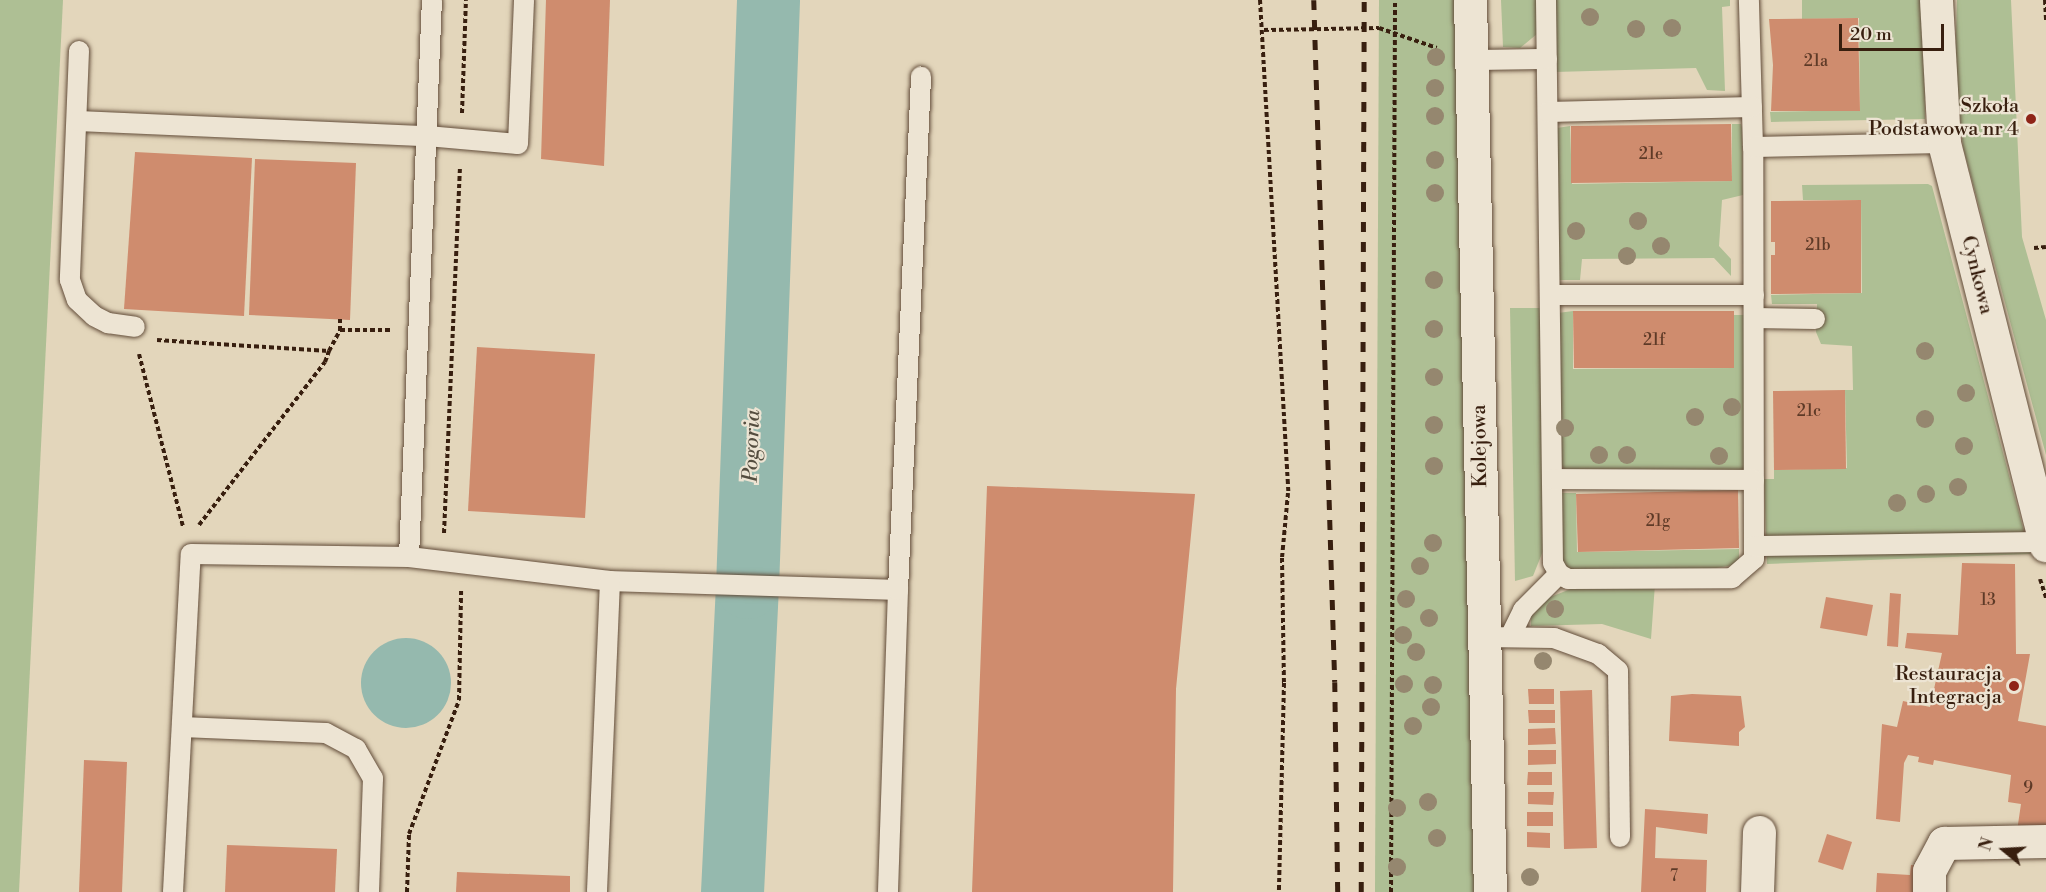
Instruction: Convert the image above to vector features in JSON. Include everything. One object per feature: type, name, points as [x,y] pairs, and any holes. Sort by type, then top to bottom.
[{"type":"street","name":"Kolejowa","points":[[1470,0],[1497,637],[1490,892]]},
{"type":"street","name":"Cynkowa","points":[[1936,0],[1944,143],[2041,543]]},
{"type":"street","points":[[1757,892],[1759,832]]},
{"type":"street","points":[[1929,892],[1929,871],[1944,843],[2046,841]]},
{"type":"lane","points":[[409,557],[432,0]]},
{"type":"lane","points":[[78,121],[427,136],[461,141],[518,144],[524,0]]},
{"type":"lane","points":[[1546,0],[1553,563],[1559,573],[1568,579],[1732,578],[1754,559],[1753,147],[1749,0]]},
{"type":"lane","points":[[79,51],[70,280],[76,300],[94,316],[135,333]]},
{"type":"lane","points":[[1471,60],[1547,59]]},
{"type":"lane","points":[[888,892],[898,590],[921,77]]},
{"type":"lane","points":[[1548,112],[1752,107]]},
{"type":"lane","points":[[1753,147],[1944,143]]},
{"type":"lane","points":[[1550,295],[1754,295]]},
{"type":"lane","points":[[1754,318],[1815,319]]},
{"type":"lane","points":[[1552,479],[1754,480]]},
{"type":"lane","points":[[1754,546],[2041,543]]},
{"type":"lane","points":[[173,892],[189,548],[409,557],[610,581],[676,581],[898,590]]},
{"type":"lane","points":[[1497,637],[1559,573]]},
{"type":"lane","points":[[597,892],[610,581]]},
{"type":"lane","points":[[1497,637],[1554,638],[1598,654],[1618,671],[1620,837]]},
{"type":"lane","points":[[182,727],[327,733],[356,749],[373,778],[369,892]]},
{"type":"path","points":[[406,892],[409,834],[459,700],[452,562],[466,0]]},
{"type":"path","points":[[1260,0],[1264,30],[1288,493],[1282,558],[1284,683],[1279,892]]},
{"type":"path","points":[[1391,892],[1395,0]]},
{"type":"path","points":[[2045,0],[2046,22]]},
{"type":"path","points":[[1264,30],[1379,28],[1471,60]]},
{"type":"path","points":[[2034,248],[2046,247]]},
{"type":"path","points":[[189,548],[325,362],[340,330],[340,319]]},
{"type":"path","points":[[340,330],[418,332]]},
{"type":"path","points":[[189,548],[135,333],[329,351]]},
{"type":"path","points":[[2041,543],[2046,598]]},
{"type":"green space","points":[[0,0],[63,0],[19,892],[0,892]]},
{"type":"green space","points":[[1379,0],[1456,0],[1475,892],[1375,892]]},
{"type":"green space","points":[[1501,0],[1537,0],[1537,34],[1520,48],[1503,47]]},
{"type":"green space","points":[[1554,0],[1730,0],[1730,6],[1722,7],[1725,91],[1707,90],[1696,68],[1555,72]]},
{"type":"green space","points":[[1802,0],[1924,0],[1925,119],[1771,122],[1770,112],[1860,110],[1859,18],[1802,19]]},
{"type":"green space","points":[[1957,0],[2011,0],[2022,237],[2046,320],[2046,455],[1963,147],[1955,65]]},
{"type":"green space","points":[[1732,124],[1741,124],[1742,128],[1743,195],[1722,200],[1719,246],[1731,259],[1731,276],[1714,258],[1582,259],[1580,280],[1557,280],[1557,128],[1570,126],[1572,184],[1732,181]]},
{"type":"green space","points":[[1928,184],[1932,186],[2030,554],[1767,564],[1764,479],[1774,479],[1774,470],[1847,468],[1845,390],[1853,390],[1852,346],[1821,344],[1816,332],[1817,304],[1772,304],[1771,295],[1862,293],[1861,200],[1803,200],[1802,185]]},
{"type":"green space","points":[[1510,308],[1543,308],[1545,546],[1533,576],[1515,581]]},
{"type":"green space","points":[[1573,311],[1573,369],[1734,368],[1734,315],[1746,315],[1747,466],[1742,471],[1571,473],[1564,469],[1559,461],[1558,313]]},
{"type":"green space","points":[[1561,493],[1576,493],[1577,552],[1739,549],[1739,564],[1705,570],[1570,571],[1561,567]]},
{"type":"green space","points":[[1655,584],[1651,639],[1602,624],[1531,626],[1531,617],[1548,598],[1573,588]]},
{"type":"water","points":[[406,638],[423,641],[438,651],[448,666],[451,683],[448,700],[438,715],[423,725],[406,728],[389,725],[374,715],[364,700],[361,683],[364,666],[374,651],[389,641]]},
{"type":"building","points":[[546,0],[610,0],[604,166],[541,159]]},
{"type":"building","points":[[1858,18],[1860,111],[1771,111],[1773,65],[1769,19]]},
{"type":"building","points":[[1731,124],[1732,181],[1571,183],[1571,126]]},
{"type":"building","points":[[135,152],[252,158],[244,316],[124,309]]},
{"type":"building","points":[[255,159],[356,163],[350,320],[249,315]]},
{"type":"building","points":[[1861,200],[1861,293],[1771,294],[1771,255],[1775,255],[1775,242],[1771,242],[1771,201]]},
{"type":"building","points":[[1573,311],[1734,311],[1734,368],[1574,368]]},
{"type":"building","points":[[477,347],[595,354],[585,518],[468,511]]},
{"type":"building","points":[[1845,390],[1846,469],[1774,470],[1773,391]]},
{"type":"building","points":[[987,486],[1195,494],[1176,689],[1173,892],[972,892]]},
{"type":"building","points":[[1738,490],[1739,548],[1578,552],[1576,494]]},
{"type":"building","points":[[1962,563],[2015,564],[2016,654],[2030,654],[2018,721],[2046,726],[2046,831],[2017,831],[2021,804],[2008,802],[2011,775],[1934,760],[1933,765],[1918,762],[1919,757],[1908,755],[1904,763],[1900,822],[1876,819],[1882,724],[1897,727],[1903,701],[1930,707],[1942,653],[1905,648],[1907,633],[1958,635]]},
{"type":"building","points":[[1890,593],[1901,594],[1898,647],[1887,646]]},
{"type":"building","points":[[1826,597],[1873,605],[1867,636],[1820,628]]},
{"type":"building","points":[[1528,689],[1554,689],[1554,704],[1529,704]]},
{"type":"building","points":[[1592,690],[1597,848],[1564,849],[1560,691]]},
{"type":"building","points":[[1692,694],[1741,696],[1745,727],[1739,732],[1739,746],[1669,741],[1671,696]]},
{"type":"building","points":[[1528,710],[1555,710],[1555,723],[1529,723]]},
{"type":"building","points":[[1555,728],[1556,744],[1528,745],[1528,729]]},
{"type":"building","points":[[1528,750],[1556,750],[1556,764],[1528,765]]},
{"type":"building","points":[[84,760],[127,762],[122,892],[79,892]]},
{"type":"building","points":[[1528,772],[1552,772],[1552,785],[1527,785]]},
{"type":"building","points":[[1528,792],[1554,792],[1553,805],[1528,804]]},
{"type":"building","points":[[1645,809],[1708,814],[1707,834],[1656,827],[1655,858],[1707,860],[1706,892],[1641,892]]},
{"type":"building","points":[[1527,812],[1553,812],[1553,826],[1527,826]]},
{"type":"building","points":[[1527,832],[1550,833],[1550,848],[1527,847]]},
{"type":"building","points":[[1827,834],[1852,842],[1843,870],[1818,862]]},
{"type":"building","points":[[227,845],[337,849],[335,892],[225,892]]},
{"type":"building","points":[[1911,865],[1921,866],[1920,892],[1876,892],[1877,873],[1910,875]]},
{"type":"building","points":[[457,872],[570,876],[570,892],[456,892]]},
{"type":"waterway","name":"Pogoria","points":[[732,892],[747,587],[768,0]]},
{"type":"railway","points":[[1314,0],[1335,682],[1338,892]]},
{"type":"railway","points":[[1361,892],[1364,0]]},
{"type":"place","name":"Szkoła Podstawowa nr 4","points":[[2031,119]]},
{"type":"place","name":"Restauracja Integracja","points":[[2014,686]]}]
